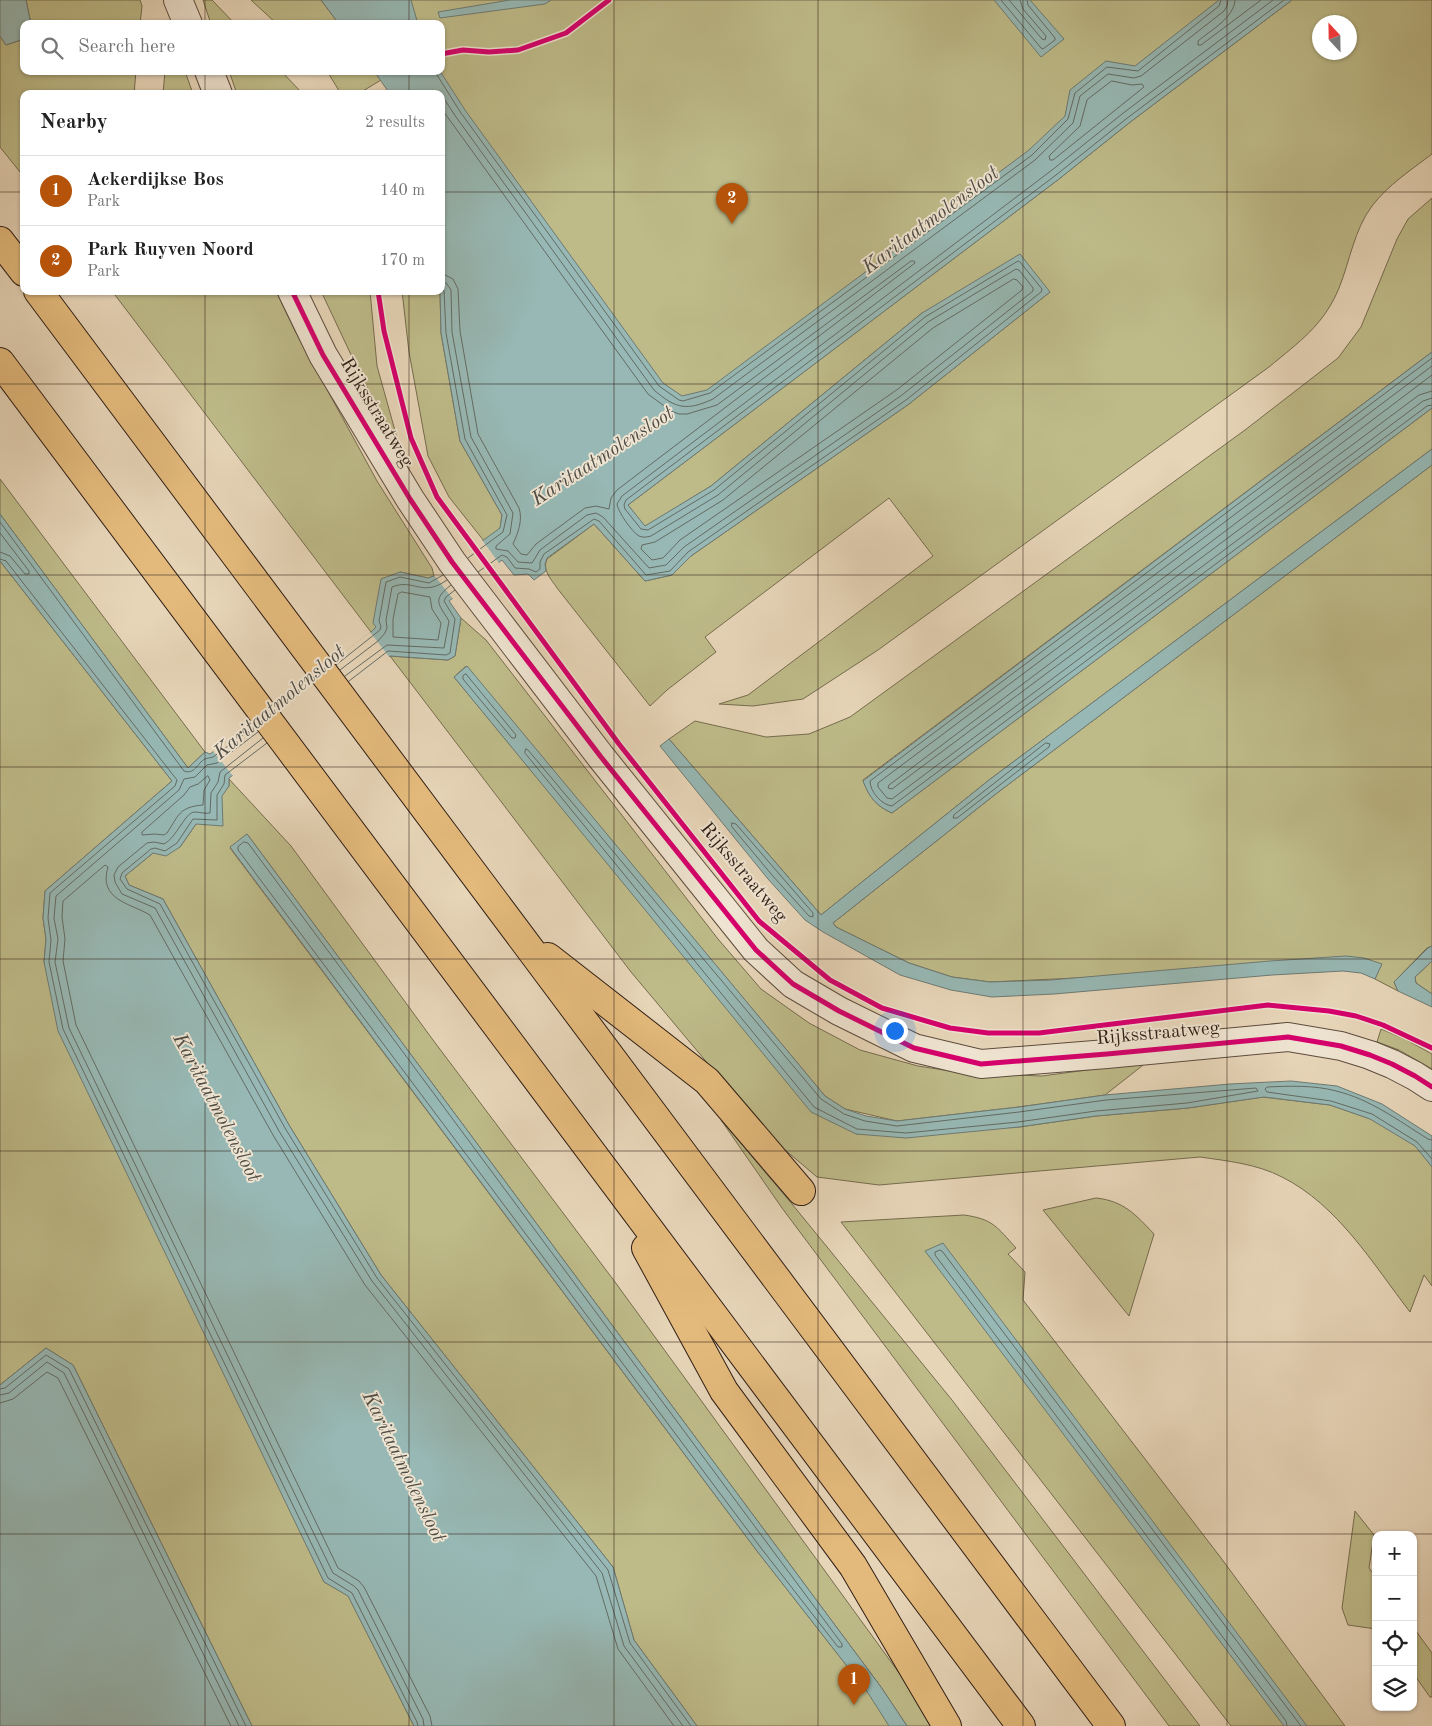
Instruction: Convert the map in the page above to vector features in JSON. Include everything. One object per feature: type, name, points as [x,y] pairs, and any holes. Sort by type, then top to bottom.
[{"type":"highway","points":[[0,240],[20,267]]},
{"type":"highway","points":[[41,295],[1110,1726]]},
{"type":"highway","points":[[0,362],[1021,1726]]},
{"type":"highway","points":[[519,934],[707,1081],[801,1191]]},
{"type":"highway","points":[[600,1163],[724,1391],[853,1566],[947,1726]]},
{"type":"street","points":[[178,0],[186,20]]},
{"type":"street","points":[[211,75],[216,90]]},
{"type":"street","name":"Rijksstraatweg","points":[[294,295],[324,355],[410,498],[452,562],[601,757],[756,950],[793,984],[839,1011],[914,1048],[981,1064],[1288,1037],[1341,1046],[1370,1055],[1415,1076],[1432,1087]]},
{"type":"shaded area","points":[[26,0],[140,0],[142,6],[140,20],[30,20]]},
{"type":"shaded area","points":[[203,0],[212,0],[231,20],[210,20]]},
{"type":"shaded area","points":[[251,0],[321,0],[336,20],[273,20]]},
{"type":"shaded area","points":[[379,0],[1237,0],[664,433],[445,101],[445,90],[438,90],[428,75],[445,75],[445,20],[392,20]]},
{"type":"shaded area","points":[[1292,0],[1432,0],[1432,154],[1392,185],[1372,206],[1361,225],[1333,301],[1310,332],[1269,367],[878,650],[803,699],[753,706],[719,704],[748,695],[933,556],[889,498],[705,637],[716,652],[667,690],[650,706],[552,581],[546,571],[547,559],[594,524],[645,581],[672,575],[691,556],[909,404],[1050,292],[922,313],[711,486],[645,527],[628,505],[1059,179],[1129,123]]},
{"type":"shaded area","points":[[0,36],[6,45],[20,40],[20,75],[136,75],[134,90],[20,90],[20,172],[0,147]]},
{"type":"shaded area","points":[[165,75],[186,75],[192,90],[163,90]]},
{"type":"shaded area","points":[[230,75],[285,75],[299,90],[236,90]]},
{"type":"shaded area","points":[[329,75],[377,75],[381,80],[365,90],[339,90]]},
{"type":"shaded area","points":[[1432,198],[1432,352],[863,780],[871,796],[877,804],[892,813],[1432,408],[1432,449],[989,780],[821,915],[669,739],[695,721],[766,737],[809,734],[850,717],[1245,430],[1338,358],[1361,327],[1397,239],[1408,219]]},
{"type":"shaded area","points":[[115,295],[278,295],[295,331],[377,481],[432,568],[434,576],[428,578],[400,572],[376,627],[371,632]]},
{"type":"shaded area","points":[[323,295],[370,295],[377,366],[399,445],[361,376]]},
{"type":"shaded area","points":[[402,295],[440,295],[441,333],[460,441],[502,515],[500,529],[484,541],[449,497],[428,456],[409,352]]},
{"type":"shaded area","points":[[1432,465],[1432,946],[1427,948],[1394,982],[1398,991],[1375,979],[1381,964],[990,982],[952,977],[909,963],[836,927],[833,923],[997,793]]},
{"type":"shaded area","points":[[0,479],[205,752],[188,768],[0,514]]},
{"type":"shaded area","points":[[0,561],[172,781],[45,891],[43,918],[46,939],[44,962],[324,1582],[348,1595],[414,1726],[252,1726],[73,1365],[46,1348],[0,1385]]},
{"type":"shaded area","points":[[461,618],[486,640],[718,939],[761,989],[809,1023],[860,1050],[918,1066],[963,1073],[1042,1076],[1147,1062],[1105,1095],[897,1121],[845,1109],[825,1096],[466,666],[454,677],[644,907],[856,1134],[1019,1127],[1096,1116],[1188,1108],[1263,1097],[1330,1105],[1424,1137],[1432,1148],[1432,1286],[1424,1275],[1410,1312],[1353,1237],[1320,1203],[1282,1177],[1263,1169],[1232,1162],[1200,1157],[879,1185],[817,1177],[784,1149],[756,1121],[631,972],[390,656],[448,660],[455,656]]},
{"type":"shaded area","points":[[229,779],[291,846],[433,1040],[615,1282],[902,1677],[935,1726],[907,1726],[881,1687],[247,834],[230,848],[757,1551],[865,1689],[899,1726],[697,1726],[634,1640],[613,1567],[381,1275],[289,1125],[163,899],[129,885],[125,876],[153,853],[180,847],[196,824],[229,786]]},
{"type":"shaded area","points":[[1432,961],[1432,994],[1416,983],[1415,977]]},
{"type":"shaded area","points":[[1381,1029],[1405,1039],[1432,1054],[1432,1069],[1399,1050],[1377,1042]]},
{"type":"shaded area","points":[[721,1120],[952,1400],[1200,1726],[1169,1726],[782,1208]]},
{"type":"shaded area","points":[[1096,1198],[1114,1202],[1129,1210],[1154,1234],[1129,1316],[1043,1210]]},
{"type":"shaded area","points":[[964,1215],[982,1219],[994,1225],[1016,1248],[1008,1254],[1025,1272],[1023,1300],[1221,1558],[1345,1726],[1231,1726],[841,1222]]},
{"type":"shaded area","points":[[1355,1511],[1372,1532],[1369,1568],[1372,1572],[1372,1628],[1348,1625],[1342,1608]]},
{"type":"shaded area","points":[[1417,1632],[1432,1653],[1432,1697],[1430,1697],[1417,1679]]},
{"type":"water","points":[[0,0],[26,0],[30,20],[20,20],[20,40],[6,45],[0,36]]},
{"type":"water","points":[[321,0],[411,0],[417,20],[336,20]]},
{"type":"water","points":[[510,0],[551,0],[545,4],[440,18],[438,12]]},
{"type":"water","points":[[994,0],[1030,0],[1064,39],[1041,57]]},
{"type":"water","name":"Karitaatmolensloot","points":[[1219,0],[1292,0],[628,505],[645,526],[711,486],[922,313],[1020,254],[1050,292],[909,404],[691,556],[672,575],[645,581],[594,524],[547,558],[545,564],[546,571],[534,580],[528,574],[514,575],[502,560],[449,601],[461,618],[455,656],[448,660],[390,656],[229,778],[229,786],[222,796],[223,826],[196,824],[180,847],[166,856],[153,853],[125,876],[129,885],[163,899],[289,1125],[381,1275],[613,1567],[634,1640],[697,1726],[414,1726],[348,1596],[324,1582],[58,1031],[44,962],[46,939],[43,918],[45,891],[172,781],[0,561],[0,514],[188,768],[205,752],[210,754],[371,632],[376,627],[373,623],[381,579],[400,572],[428,578],[434,576],[500,528],[502,515],[460,441],[441,333],[440,295],[445,295],[445,90],[387,90],[377,75],[443,75],[465,110],[663,383],[682,396],[707,390],[1029,150],[1065,116],[1070,90],[1106,61],[1135,66]]},
{"type":"water","points":[[1432,352],[1432,408],[892,813],[874,800],[863,781]]},
{"type":"water","points":[[1432,449],[1432,465],[997,793],[833,923],[836,927],[909,963],[952,977],[990,982],[1051,980],[1346,956],[1364,958],[1382,964],[1375,979],[1361,973],[1343,971],[1272,975],[1054,994],[992,997],[951,990],[900,975],[805,920],[768,879],[660,746],[669,739],[821,915],[989,780]]},
{"type":"water","points":[[467,666],[825,1096],[845,1109],[866,1116],[897,1121],[1105,1095],[1230,1084],[1291,1081],[1337,1086],[1382,1104],[1432,1136],[1432,1167],[1415,1146],[1370,1119],[1330,1105],[1264,1097],[1188,1108],[1096,1116],[1019,1127],[906,1138],[856,1134],[811,1112],[454,677]]},
{"type":"water","points":[[247,834],[881,1687],[907,1726],[889,1726],[868,1693],[757,1551],[230,847]]},
{"type":"water","points":[[1432,946],[1432,961],[1415,977],[1416,983],[1432,994],[1432,1007],[1398,991],[1394,982]]},
{"type":"water","points":[[943,1243],[1307,1726],[1284,1726],[925,1251]]},
{"type":"water","points":[[46,1348],[73,1365],[252,1726],[0,1726],[0,1385]]},
{"type":"pier","points":[[482,540],[499,563],[453,599],[434,575]]},
{"type":"pier","points":[[370,632],[390,658],[233,776],[213,751]]},
{"type":"cycle path","points":[[445,53],[463,50],[489,52],[518,50],[566,33],[609,0]]},
{"type":"cycle path","points":[[294,295],[323,355],[410,499],[452,562],[601,757],[756,950],[793,984],[839,1011],[914,1048],[981,1064],[1288,1037],[1341,1046],[1370,1055],[1392,1064],[1432,1087]]},
{"type":"cycle path","points":[[379,295],[384,331],[411,438],[437,497],[619,744],[759,921],[830,980],[882,1008],[950,1028],[988,1033],[1039,1033],[1268,1005],[1329,1011],[1356,1016],[1383,1025],[1432,1048]]},
{"type":"place","name":"Park Ruyven Noord","points":[[732,224]]},
{"type":"place","name":"Ackerdijkse Bos","points":[[854,1705]]}]
